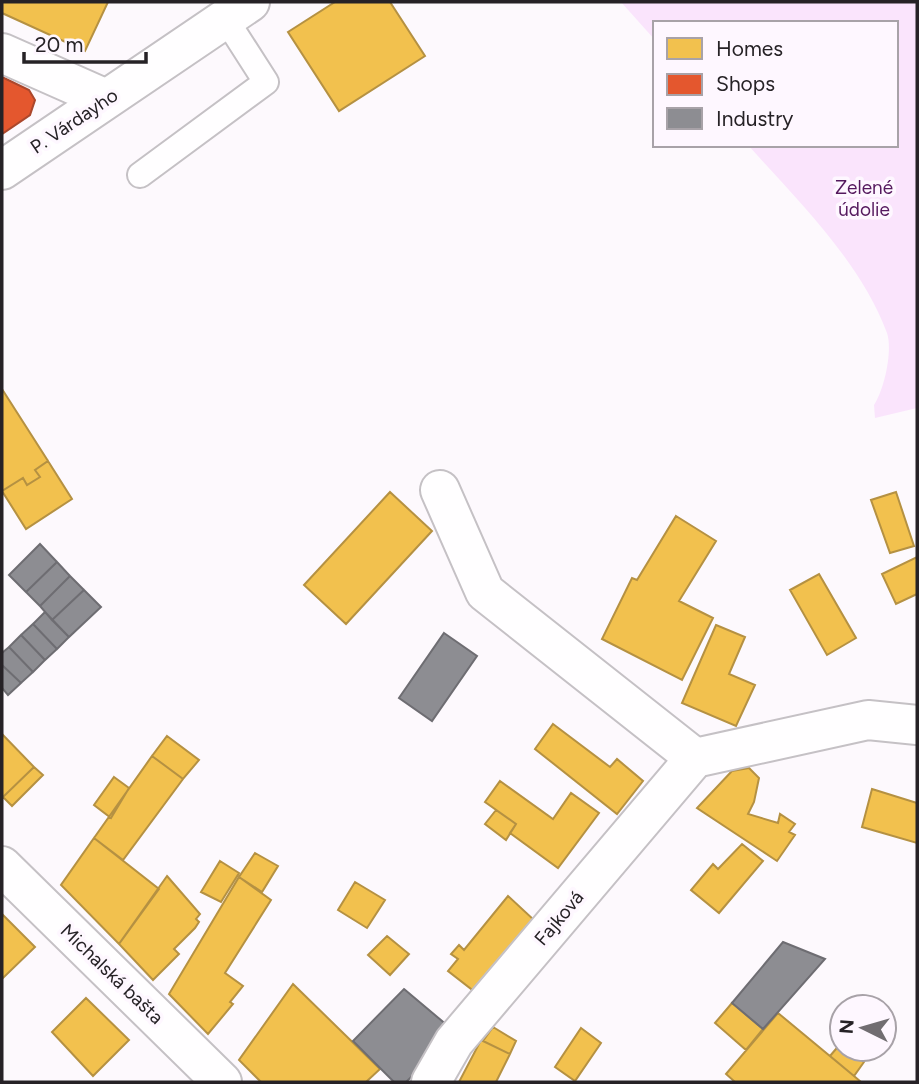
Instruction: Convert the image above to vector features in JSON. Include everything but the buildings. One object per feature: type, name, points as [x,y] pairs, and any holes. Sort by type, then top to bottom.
[{"type":"street","name":"P. Várdayho","points":[[2,170],[238,10]]},
{"type":"street","points":[[2,53],[106,99]]},
{"type":"street","points":[[440,490],[485,593],[695,758],[868,720],[917,725]]},
{"type":"street","name":"Fajková","points":[[431,1082],[454,1042],[695,758]]},
{"type":"street","name":"Michalská bašta","points":[[2,866],[222,1082]]},
{"type":"lane","points":[[140,175],[265,82],[238,10]]},
{"type":"green space","name":"Zelené údolie","points":[[621,2],[917,2],[917,408],[875,418],[874,405],[884,380],[889,350],[887,333],[876,307],[827,233],[750,147],[898,147],[898,21],[653,21],[653,38]]}]
